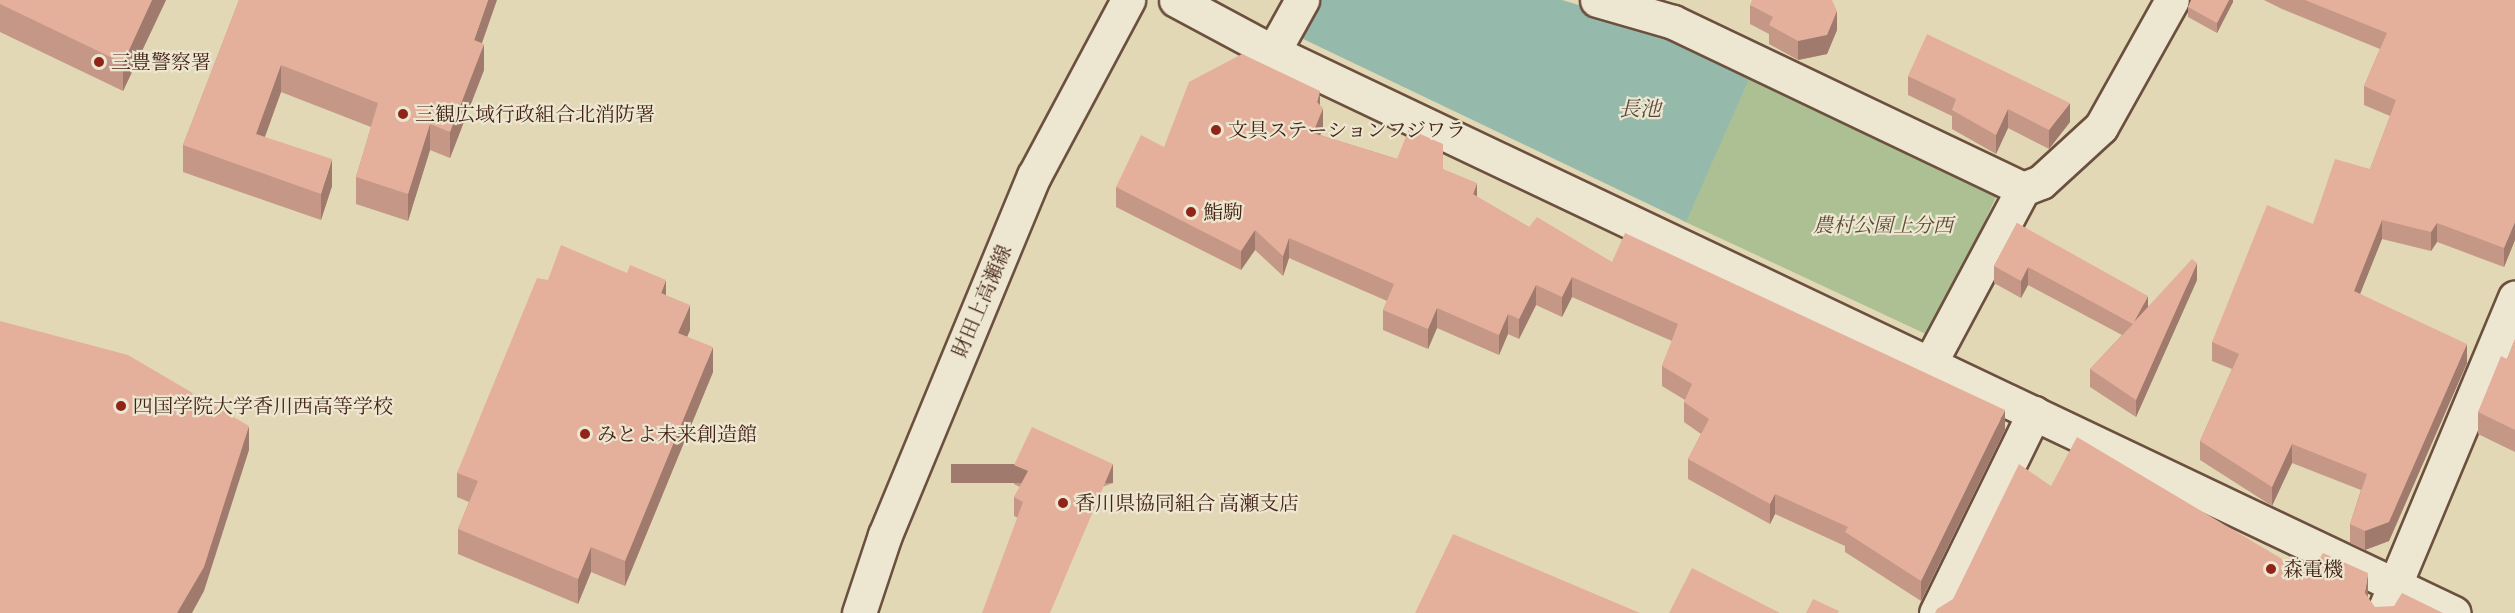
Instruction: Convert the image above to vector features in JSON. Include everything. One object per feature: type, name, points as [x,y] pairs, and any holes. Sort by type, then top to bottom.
[{"type":"street","name":"財田上高瀬線","points":[[859,613],[885,535],[1034,176],[1128,0]]},
{"type":"street","points":[[1176,0],[1273,52],[2034,413],[2389,599],[2454,613]]},
{"type":"street","points":[[1273,52],[1302,0]]},
{"type":"street","points":[[1597,0],[1673,22],[2023,189]]},
{"type":"street","points":[[1930,363],[2023,189],[2041,182],[2101,127],[2172,0]]},
{"type":"street","points":[[2389,599],[2515,297]]},
{"type":"street","points":[[1936,613],[2034,413]]},
{"type":"green space","name":"農村公園上分西","points":[[1752,72],[2000,188],[1931,336],[1683,221]]},
{"type":"water","name":"長池","points":[[1319,0],[1562,0],[1670,32],[1752,72],[1686,222],[1299,37]]},
{"type":"building","points":[[0,0],[152,0],[123,63],[0,4]]},
{"type":"building","name":"三観広域行政組合北消防署","points":[[239,0],[488,0],[474,40],[484,44],[450,132],[430,124],[408,194],[356,177],[378,103],[281,65],[256,134],[332,159],[321,194],[183,145]]},
{"type":"building","points":[[1752,0],[1832,0],[1837,11],[1827,35],[1798,41],[1769,25],[1773,17],[1750,5]]},
{"type":"building","points":[[2191,0],[2229,0],[2217,23],[2188,7]]},
{"type":"building","points":[[2305,0],[2515,0],[2515,222],[2504,248],[2437,223],[2431,232],[2382,220],[2354,291],[2467,344],[2389,522],[2365,531],[2350,524],[2367,474],[2292,444],[2272,487],[2200,441],[2239,354],[2212,342],[2267,205],[2313,224],[2335,159],[2370,169],[2396,100],[2364,86],[2387,33]]},
{"type":"building","points":[[1927,34],[2070,103],[2049,130],[2008,109],[1996,135],[1952,110],[1956,99],[1908,76]]},
{"type":"building","points":[[1242,54],[1320,91],[1317,102],[1323,108],[1313,133],[1397,159],[1409,129],[1443,144],[1443,169],[1477,183],[1473,194],[1529,227],[1537,217],[1612,262],[1625,233],[2005,410],[1921,581],[1845,532],[1848,527],[1775,494],[1770,504],[1688,459],[1709,419],[1684,402],[1692,384],[1662,366],[1678,324],[1572,277],[1562,297],[1536,285],[1519,319],[1508,314],[1499,335],[1437,308],[1428,329],[1383,310],[1394,284],[1289,238],[1283,256],[1255,230],[1241,251],[1116,187],[1141,135],[1164,147],[1189,82]]},
{"type":"building","points":[[2017,223],[2148,296],[2134,322],[2192,259],[2197,263],[2136,400],[2090,369],[2133,324],[2028,267],[2021,281],[1994,266]]},
{"type":"building","name":"みとよ未来創造館","points":[[561,245],[627,273],[630,265],[666,280],[661,293],[690,305],[678,333],[713,347],[625,561],[591,547],[578,579],[458,529],[478,481],[457,473],[537,278],[548,280]]},
{"type":"building","points":[[0,321],[128,355],[249,426],[204,567],[177,613],[0,613]]},
{"type":"building","points":[[2515,339],[2515,430],[2478,412],[2501,356],[2507,359]]},
{"type":"building","points":[[1032,427],[1113,464],[1050,613],[982,613],[1023,502],[1014,497],[1028,471],[1014,465]]},
{"type":"building","points":[[2077,437],[2309,575],[2323,553],[2368,573],[2365,593],[2375,607],[2394,606],[2402,593],[2443,613],[1935,613],[1937,609],[1953,599],[2019,464],[2051,486]]},
{"type":"building","points":[[1453,534],[1640,613],[1415,613]]},
{"type":"building","points":[[1692,568],[1780,613],[1669,613]]},
{"type":"building","points":[[1813,599],[1839,611],[1838,613],[1806,613]]},
{"type":"place","name":"三豊警察署","points":[[99,62]]},
{"type":"place","name":"三観広域行政組合北消防署","points":[[403,114]]},
{"type":"place","name":"文具ステーションフジワラ","points":[[1216,130]]},
{"type":"place","name":"鮨駒","points":[[1191,212]]},
{"type":"place","name":"四国学院大学香川西高等学校","points":[[121,406]]},
{"type":"place","name":"みとよ未来創造館","points":[[585,434]]},
{"type":"place","name":"香川県協同組合 高瀬支店","points":[[1063,503]]},
{"type":"place","name":"森電機","points":[[2271,569]]}]
